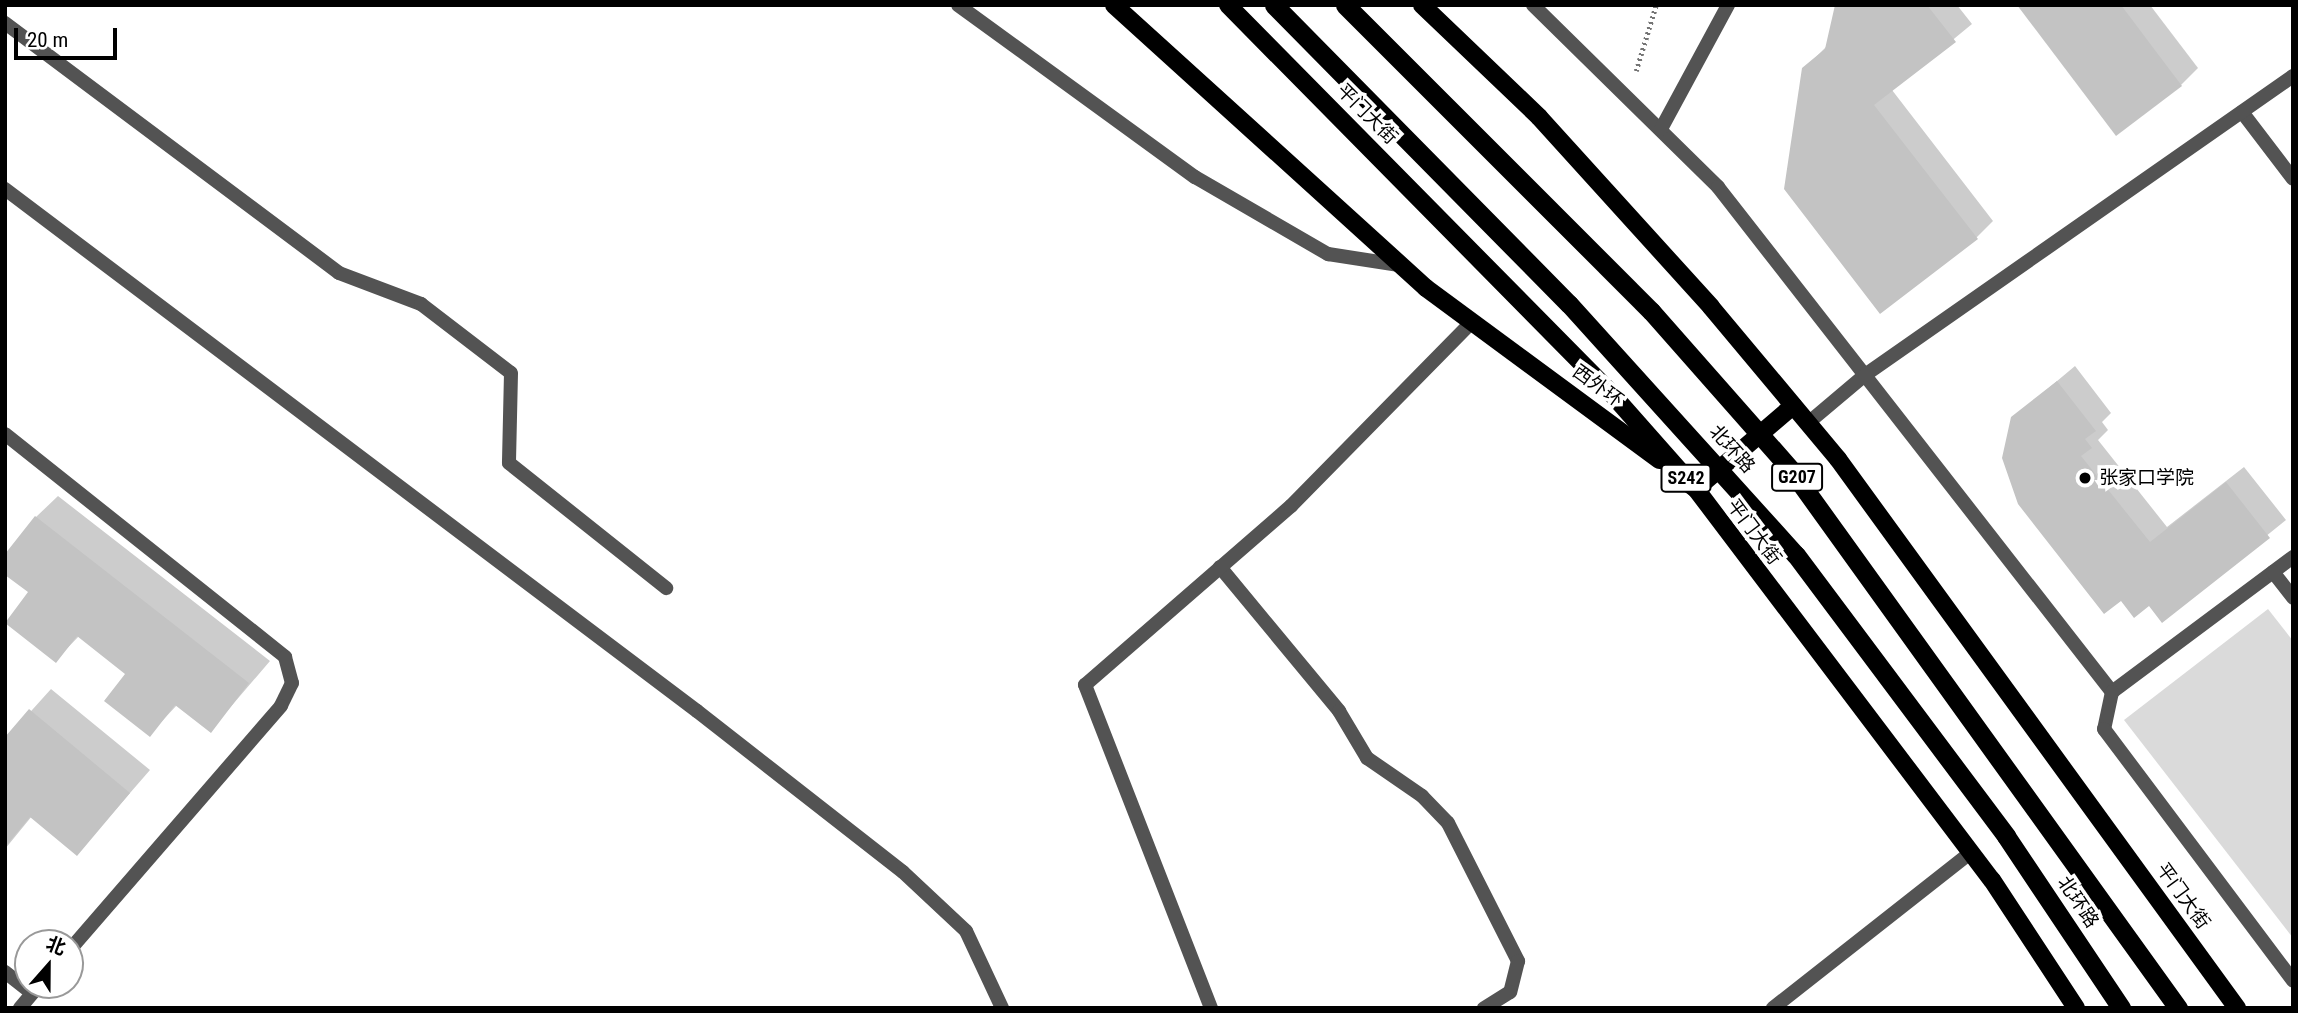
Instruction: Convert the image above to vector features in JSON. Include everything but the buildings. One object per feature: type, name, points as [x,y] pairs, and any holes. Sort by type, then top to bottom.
[{"type":"highway","name":"北环路","points":[[1274,5],[1569,304],[1796,555],[2006,836],[2121,1008]]},
{"type":"highway","name":"北环路","points":[[1345,5],[1651,311],[1791,470],[2178,1008]]},
{"type":"main road","name":"西外环","points":[[1114,5],[1399,265],[1608,419],[1696,489]]},
{"type":"main road","name":"平门大街","points":[[1228,5],[1592,373],[1696,489],[1971,852],[2076,1008]]},
{"type":"main road","name":"平门大街","points":[[1422,5],[1539,117],[1711,307],[1808,423],[2021,705],[2237,1008]]},
{"type":"main road","points":[[1696,489],[1794,406]]},
{"type":"street","points":[[958,5],[1195,177],[1328,254],[1399,265]]},
{"type":"street","points":[[1533,5],[1629,95],[1718,187],[2112,692]]},
{"type":"street","points":[[1661,129],[1728,5]]},
{"type":"street","points":[[5,23],[339,273],[421,304],[512,373],[509,463],[666,589]]},
{"type":"street","points":[[1808,423],[1865,375],[2293,76]]},
{"type":"street","points":[[2242,112],[2293,178]]},
{"type":"street","points":[[5,189],[675,694],[903,872],[965,931],[1002,1008]]},
{"type":"street","points":[[1211,1008],[1085,685],[1291,506],[1472,321]]},
{"type":"street","points":[[5,434],[285,657],[292,683],[281,706],[84,934]]},
{"type":"street","points":[[2293,557],[2112,692],[2104,729],[2293,981]]},
{"type":"street","points":[[1220,568],[1339,710],[1367,758],[1422,796],[1448,823],[1518,961],[1510,992],[1484,1008]]},
{"type":"street","points":[[2273,572],[2293,598]]},
{"type":"street","points":[[1773,1008],[1971,852]]},
{"type":"path","points":[[1629,95],[1656,5]]},
{"type":"shaded area","points":[[2268,609],[2293,641],[2293,938],[2124,720]]},
{"type":"place","name":"张家口学院","points":[[2085,478]]}]
